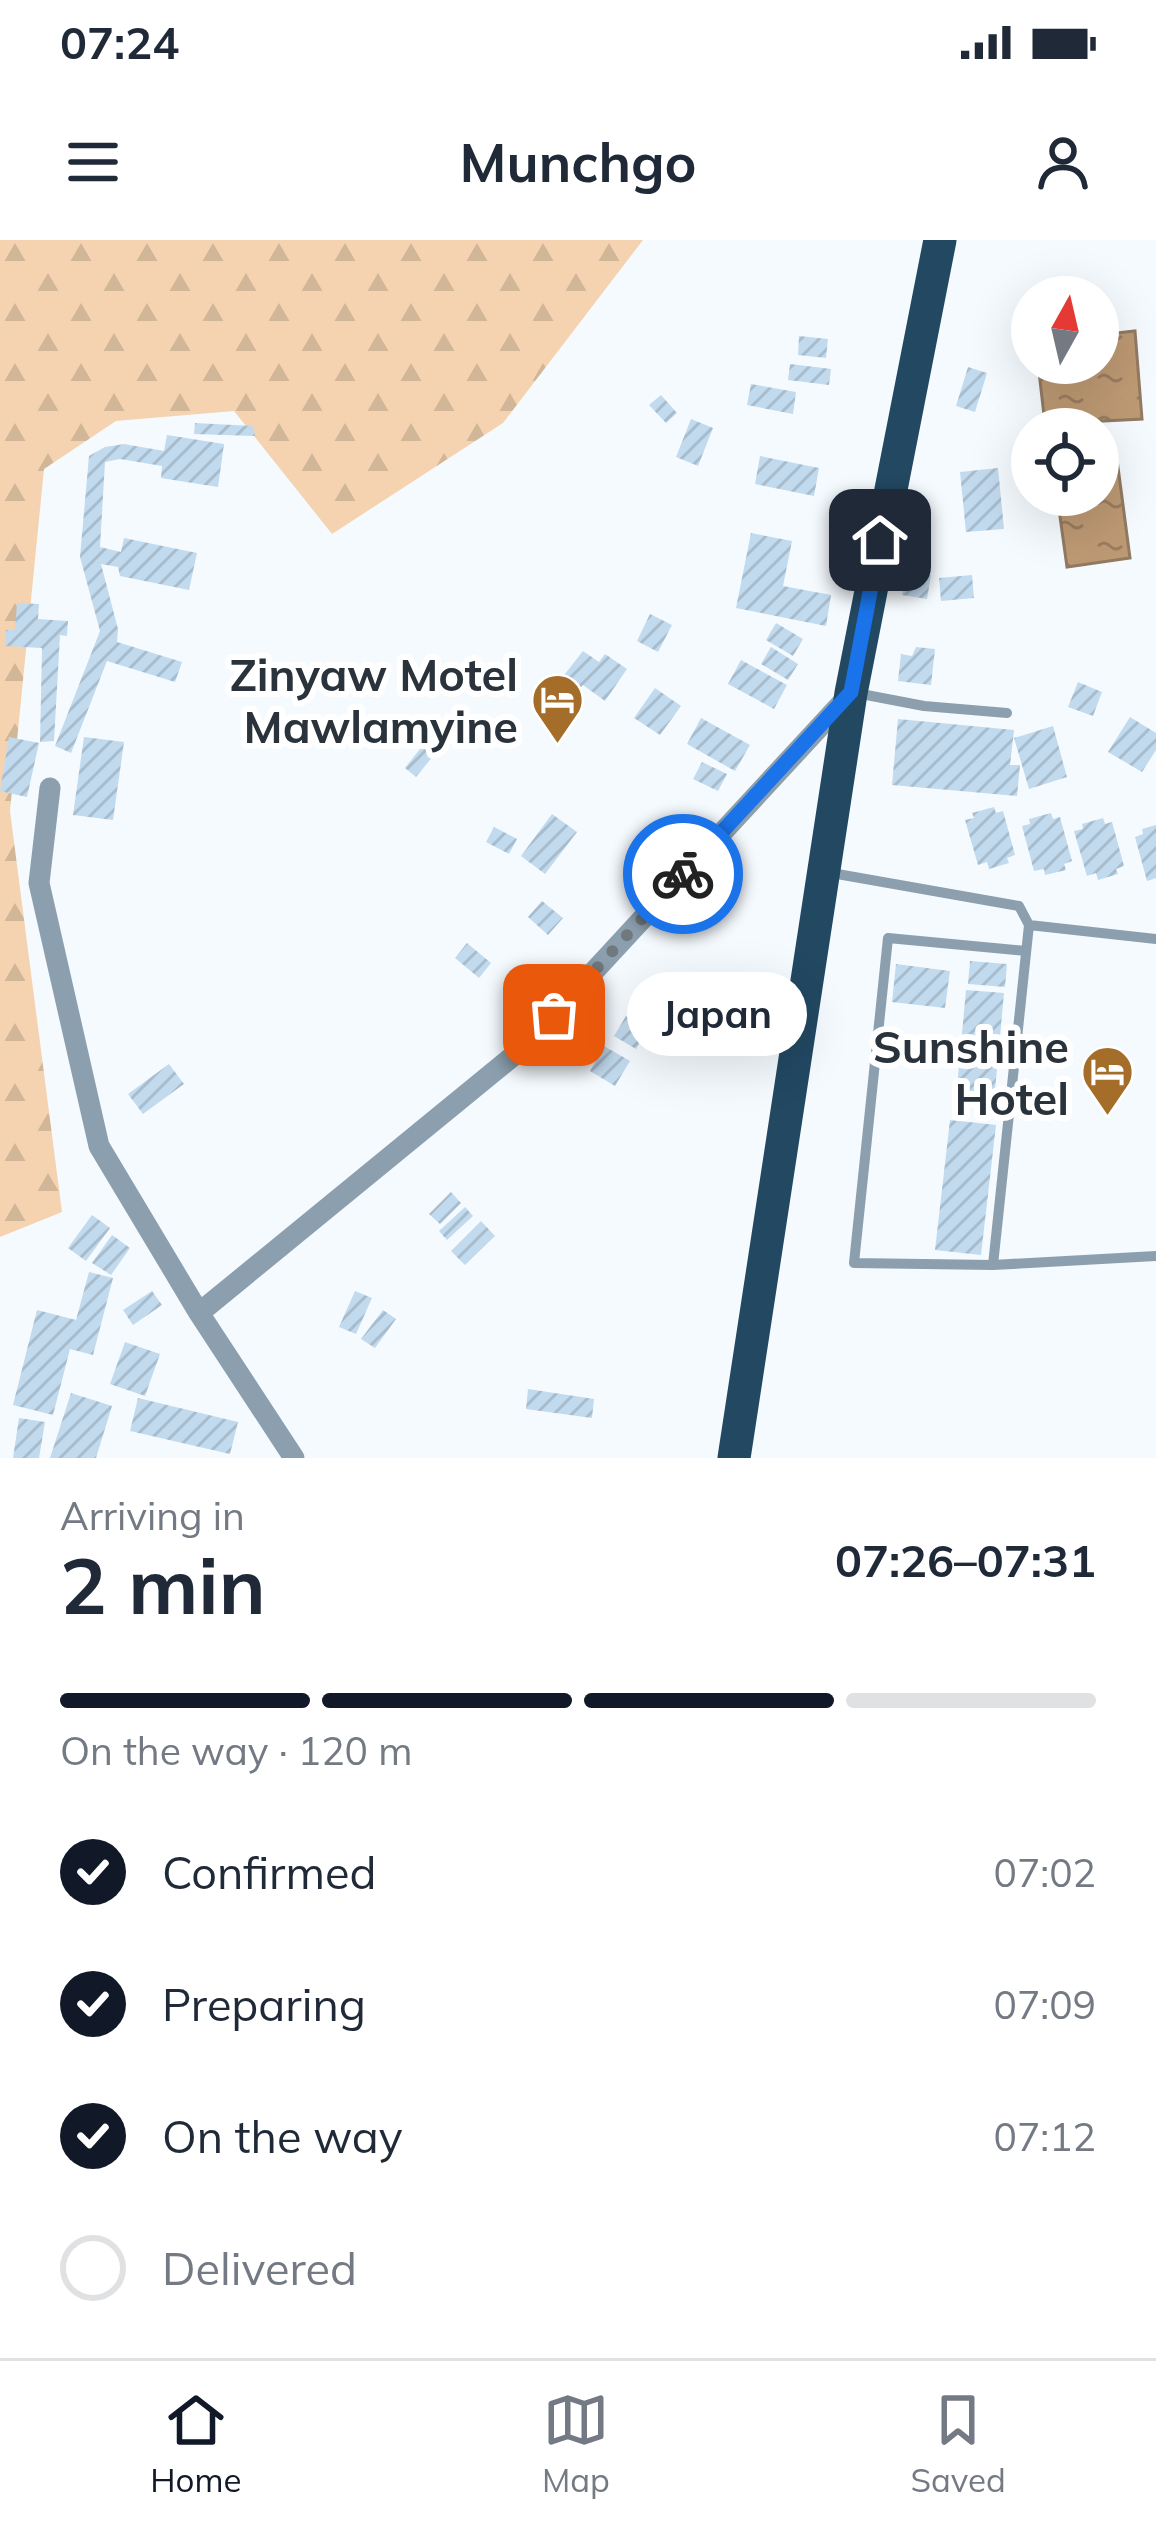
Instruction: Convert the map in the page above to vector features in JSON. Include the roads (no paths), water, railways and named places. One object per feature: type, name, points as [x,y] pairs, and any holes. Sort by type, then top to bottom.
[{"type":"highway","points":[[734,1458],[851,692],[940,240]]},
{"type":"street","points":[[199,1313],[524,1047],[851,692]]},
{"type":"street","points":[[50,788],[39,883],[99,1146],[199,1313],[294,1458]]},
{"type":"lane","points":[[851,692],[924,706],[1007,713]]},
{"type":"lane","points":[[823,871],[1019,906],[1029,925],[993,1265]]},
{"type":"lane","points":[[1029,925],[1156,939]]},
{"type":"lane","points":[[1026,951],[888,938],[854,1263],[993,1265],[1156,1256]]},
{"type":"water","points":[[1135,331],[1142,419],[1119,420],[1119,408],[1043,408],[1040,384],[1119,384],[1119,333]]},
{"type":"water","points":[[1119,475],[1130,558],[1067,567],[1060,516],[1119,516]]},
{"type":"place","name":"Zinyaw Motel Mawlamyine","points":[[557,746]]},
{"type":"place","name":"Japan","points":[[554,1015]]},
{"type":"place","name":"Sunshine Hotel","points":[[1108,1118]]}]
